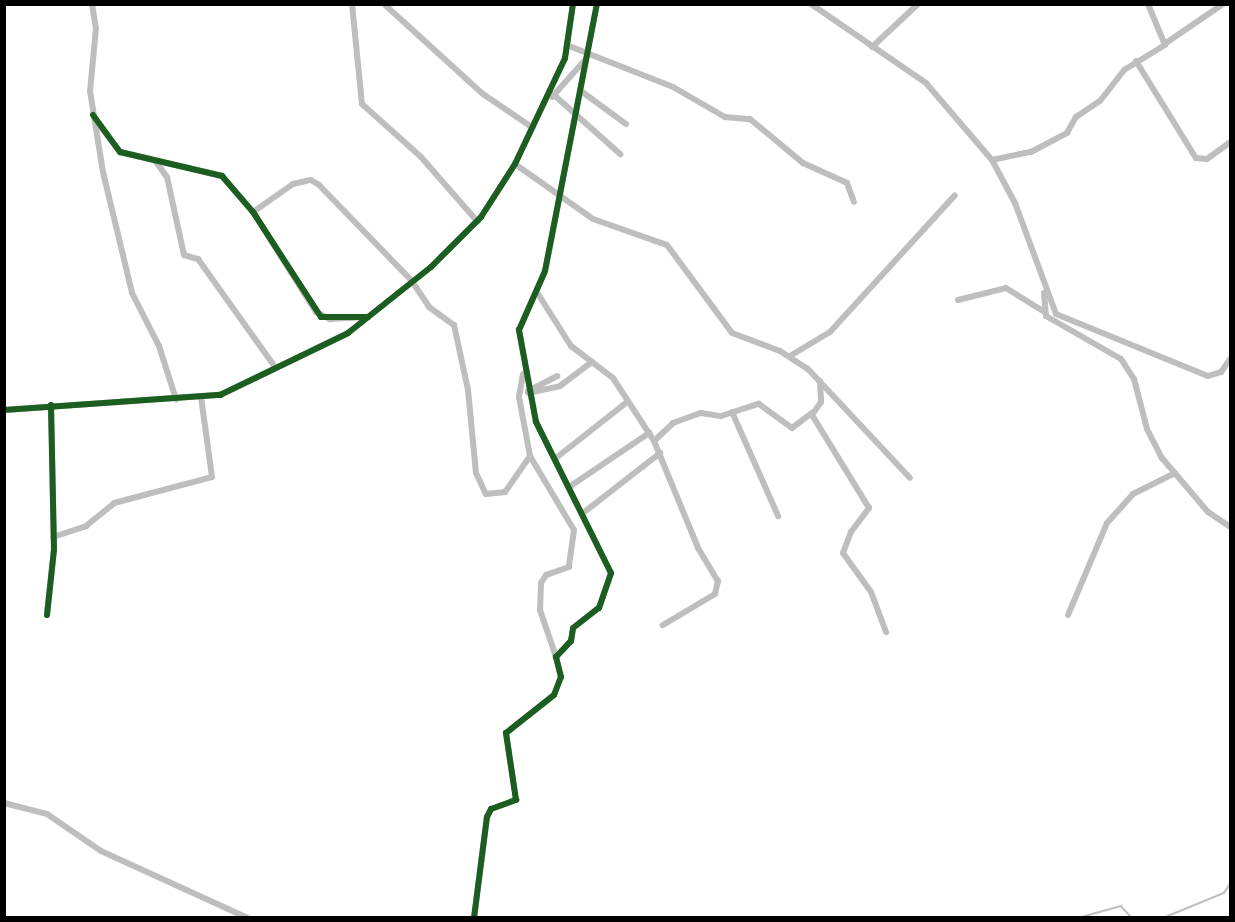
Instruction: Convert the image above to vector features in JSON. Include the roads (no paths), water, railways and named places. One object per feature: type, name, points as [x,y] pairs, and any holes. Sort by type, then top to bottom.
[{"type":"street","points":[[92,4],[93,115],[132,293],[159,346],[176,399]]},
{"type":"street","points":[[352,4],[362,104],[421,158],[478,222]]},
{"type":"street","points":[[384,4],[492,101],[533,128]]},
{"type":"street","points":[[4,410],[222,394],[275,367],[335,341],[370,316],[478,222],[515,164],[543,106],[569,46],[573,4]]},
{"type":"street","points":[[556,657],[571,641],[573,628],[599,608],[611,573],[556,458],[536,422],[523,374],[519,325],[538,294],[597,4]]},
{"type":"street","points":[[811,4],[926,83],[992,159],[1015,202],[1044,292],[1060,317],[1109,333],[1143,353],[1211,376],[1230,359]]},
{"type":"street","points":[[872,46],[918,4]]},
{"type":"street","points":[[1148,4],[1166,43]]},
{"type":"street","points":[[992,159],[1031,152],[1067,133],[1076,117],[1100,101],[1111,83],[1136,61],[1223,4]]},
{"type":"street","points":[[569,46],[704,102],[725,117],[750,119],[795,158],[847,183],[854,202]]},
{"type":"street","points":[[543,106],[587,55]]},
{"type":"street","points":[[1136,61],[1196,158],[1207,159],[1230,142]]},
{"type":"street","points":[[581,91],[626,124]]},
{"type":"street","points":[[554,95],[575,118],[620,154]]},
{"type":"street","points":[[93,115],[113,147],[153,160],[216,172],[253,212],[316,312],[341,320],[370,316]]},
{"type":"street","points":[[153,160],[166,172],[184,255],[198,259],[275,367]]},
{"type":"street","points":[[515,164],[611,227],[667,245],[732,333],[790,356],[820,381],[910,478]]},
{"type":"street","points":[[253,212],[278,192],[311,180],[411,280],[429,307],[456,331],[474,465],[486,494],[505,492],[530,456]]},
{"type":"street","points":[[790,356],[830,332],[955,195]]},
{"type":"street","points":[[958,300],[1006,288],[1084,340],[1115,352],[1134,379],[1150,437],[1175,473],[1208,513],[1230,527]]},
{"type":"street","points":[[1043,312],[1044,292]]},
{"type":"street","points":[[538,294],[571,346],[609,373],[626,403],[654,441],[719,586],[711,597],[663,625]]},
{"type":"street","points":[[528,392],[560,386],[592,362]]},
{"type":"street","points":[[474,918],[490,809],[516,800],[506,733],[554,695],[561,677],[540,610],[541,583],[546,575],[569,567],[574,530],[530,456],[519,397],[523,374]]},
{"type":"street","points":[[528,392],[556,376]]},
{"type":"street","points":[[654,441],[684,418],[732,412],[759,404],[790,428],[812,413],[821,402],[820,381]]},
{"type":"street","points":[[53,537],[87,526],[114,502],[212,477],[201,397]]},
{"type":"street","points":[[556,458],[626,403]]},
{"type":"street","points":[[47,615],[53,537],[51,405]]},
{"type":"street","points":[[732,412],[778,516]]},
{"type":"street","points":[[812,413],[868,504],[869,512],[851,532],[843,553],[871,592],[886,632]]},
{"type":"street","points":[[569,487],[649,433]]},
{"type":"street","points":[[583,513],[660,453]]},
{"type":"street","points":[[1068,615],[1107,524],[1133,494],[1175,473]]},
{"type":"street","points":[[4,803],[47,814],[101,851],[248,918]]},
{"type":"waterway","points":[[1163,918],[1224,893],[1230,884]]},
{"type":"waterway","points":[[1078,918],[1121,906],[1132,918]]}]
